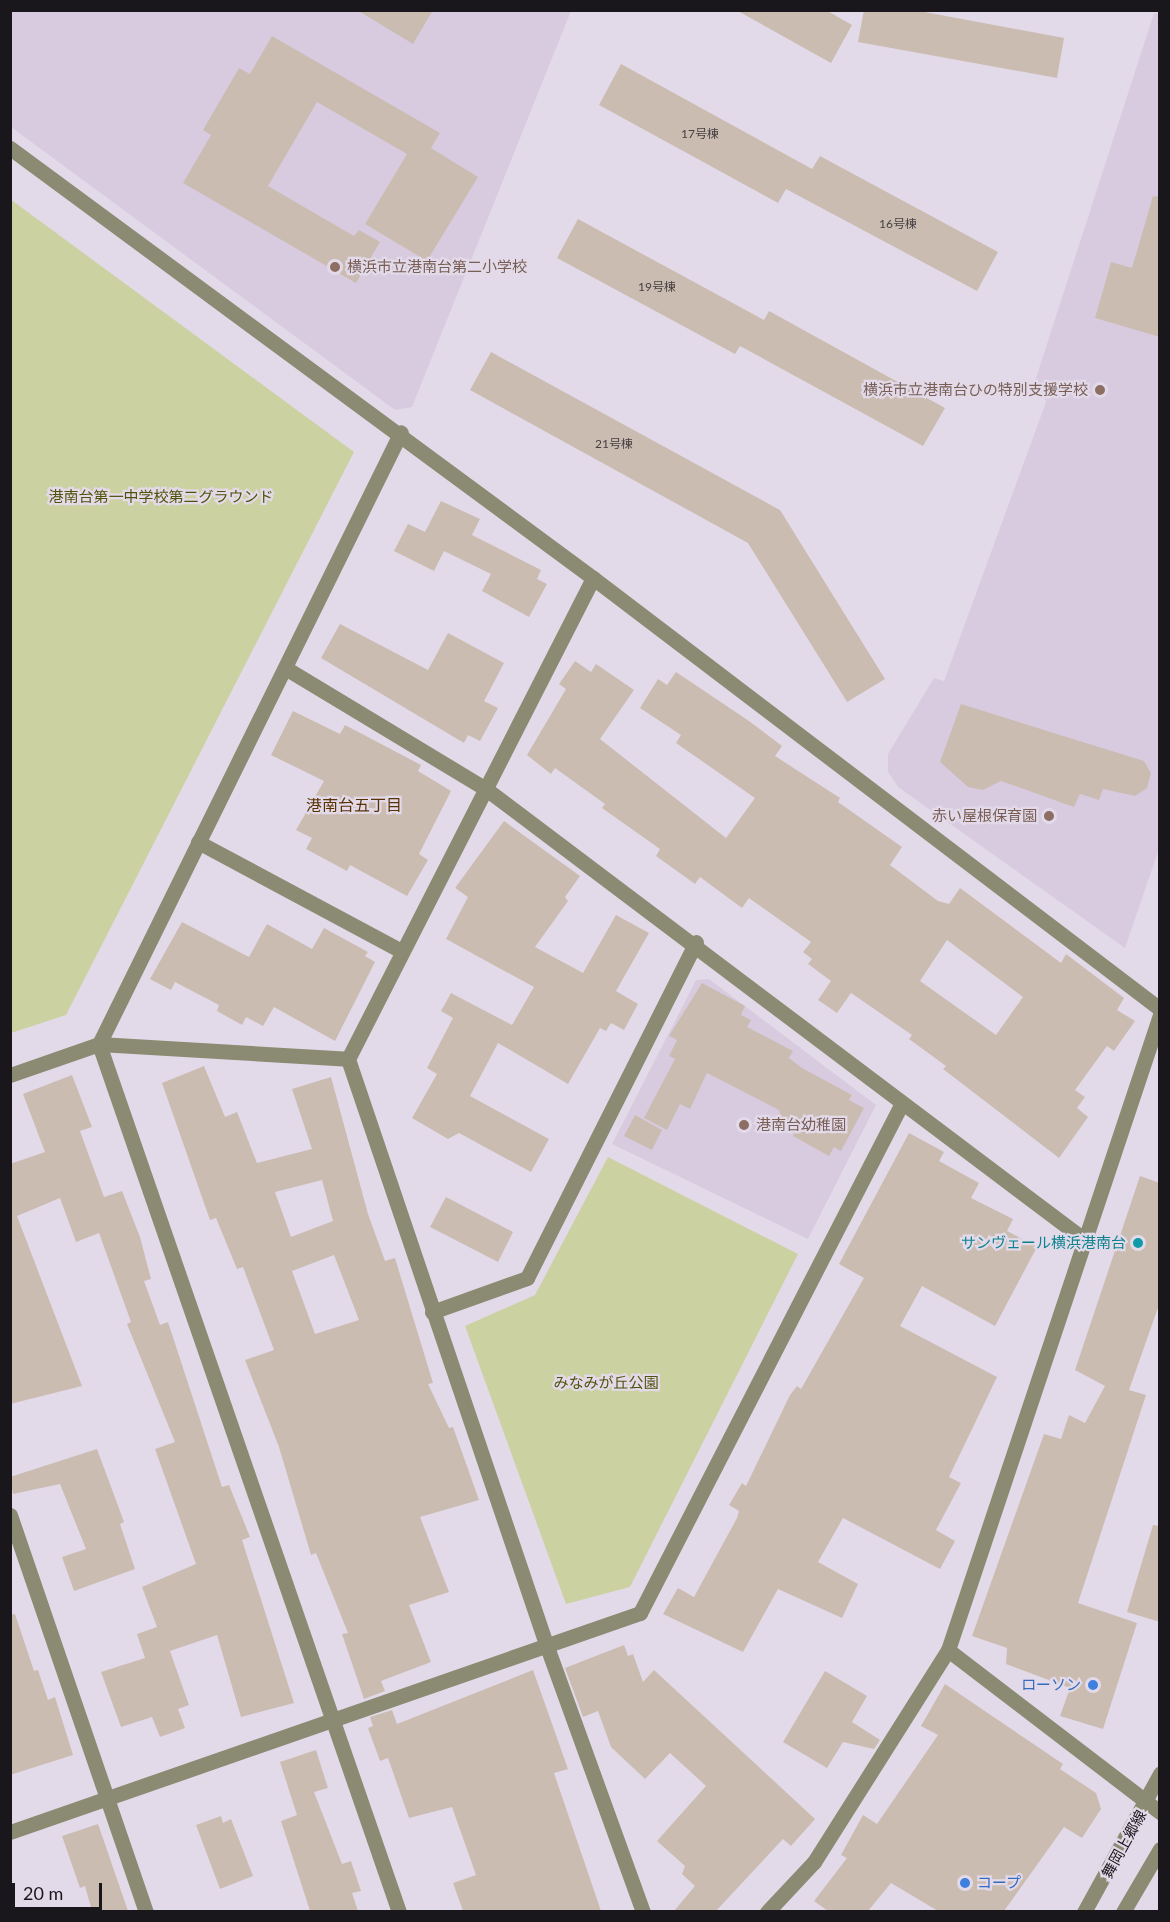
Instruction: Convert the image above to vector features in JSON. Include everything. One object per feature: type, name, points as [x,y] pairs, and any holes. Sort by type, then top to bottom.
[{"type":"street","points":[[10,148],[401,432],[1160,1009]]},
{"type":"street","points":[[399,1911],[99,1044],[198,842],[287,669],[401,432]]},
{"type":"street","points":[[593,578],[348,1059],[546,1644],[643,1911]]},
{"type":"street","points":[[287,669],[486,789],[696,942],[902,1103],[1082,1238]]},
{"type":"street","points":[[198,842],[401,951]]},
{"type":"street","points":[[432,1312],[527,1278],[696,942]]},
{"type":"street","points":[[767,1911],[814,1862],[948,1650],[1082,1238],[1160,1014]]},
{"type":"street","points":[[10,1075],[99,1044],[348,1059]]},
{"type":"street","points":[[10,1832],[105,1797],[335,1722],[546,1644],[640,1613],[902,1103]]},
{"type":"street","points":[[10,1515],[146,1911]]},
{"type":"street","points":[[948,1650],[1153,1808]]},
{"type":"street","name":"舞岡上郷線","points":[[1084,1911],[1153,1808],[1160,1774]]},
{"type":"street","points":[[1123,1911],[1160,1849]]},
{"type":"shaded area","name":"横浜市立港南台第二小学校","points":[[11,11],[571,11],[412,407],[395,410],[11,127]]},
{"type":"shaded area","name":"横浜市立港南台ひの特別支援学校","points":[[1154,13],[1159,14],[1160,846],[1125,948],[898,787],[888,772],[888,754],[934,678],[944,681],[1046,402],[1036,378]]},
{"type":"shaded area","name":"港南台幼稚園","points":[[709,979],[876,1105],[808,1239],[612,1144],[696,980]]},
{"type":"green space","name":"港南台第一中学校第二グラウンド","points":[[10,199],[354,452],[66,1015],[11,1033]]},
{"type":"green space","name":"みなみが丘公園","points":[[608,1157],[798,1254],[630,1587],[566,1604],[465,1326],[535,1295]]},
{"type":"building","points":[[357,10],[433,10],[413,44]]},
{"type":"building","points":[[736,10],[826,10],[852,25],[831,63]]},
{"type":"building","points":[[864,10],[914,10],[1064,38],[1057,78],[858,42]]},
{"type":"building","points":[[272,36],[440,133],[431,148],[478,177],[427,261],[365,224],[407,154],[317,102],[268,186],[354,236],[359,230],[380,242],[356,283],[183,183],[211,135],[203,130],[239,68],[250,74]]},
{"type":"building","points":[[621,64],[812,169],[820,156],[998,252],[977,291],[786,189],[778,203],[599,105]]},
{"type":"building","points":[[1153,196],[1160,197],[1160,337],[1095,318],[1111,262],[1132,268]]},
{"type":"building","points":[[578,219],[764,320],[769,311],[945,408],[923,446],[740,346],[735,354],[557,258]]},
{"type":"building","points":[[491,352],[780,510],[885,679],[847,702],[748,543],[470,390]]},
{"type":"building","points":[[441,501],[480,519],[472,535],[541,570],[537,579],[547,584],[529,617],[482,591],[491,574],[444,551],[434,571],[394,551],[408,524],[425,532]]},
{"type":"building","points":[[340,624],[428,670],[448,633],[504,663],[484,701],[498,708],[480,741],[468,735],[464,743],[321,658]]},
{"type":"building","points":[[575,661],[591,672],[596,664],[634,690],[600,739],[726,838],[755,798],[676,743],[681,735],[640,708],[658,679],[667,685],[676,672],[782,746],[775,756],[840,798],[838,802],[902,847],[890,865],[938,901],[949,904],[960,888],[1061,963],[1066,954],[1124,998],[1117,1010],[1135,1021],[1114,1051],[1107,1046],[1075,1090],[1085,1097],[1077,1108],[1088,1117],[1059,1158],[943,1069],[946,1066],[909,1039],[912,1035],[851,993],[837,1013],[818,1000],[831,981],[808,964],[812,959],[803,952],[811,942],[749,898],[742,908],[700,877],[695,884],[656,856],[660,849],[602,808],[605,804],[555,768],[551,774],[527,755],[566,689],[559,684]],"holes":[[[947,940],[1023,997],[996,1035],[920,981]]]},
{"type":"building","points":[[961,704],[1144,761],[1151,773],[1147,788],[1135,796],[1103,789],[1099,800],[1080,794],[1074,807],[1001,781],[983,790],[968,787],[940,762]]},
{"type":"building","points":[[293,711],[340,734],[345,725],[421,765],[418,771],[451,791],[419,854],[428,860],[407,896],[350,865],[347,871],[306,849],[312,838],[296,830],[324,781],[271,755]]},
{"type":"building","points":[[504,821],[580,876],[565,897],[568,901],[535,947],[583,973],[616,915],[649,933],[616,991],[638,1004],[624,1030],[611,1023],[606,1031],[600,1028],[568,1084],[498,1043],[470,1096],[549,1139],[531,1172],[459,1133],[448,1139],[412,1118],[437,1074],[427,1068],[453,1018],[441,1011],[451,993],[512,1025],[534,987],[446,939],[468,897],[455,888]]},
{"type":"building","points":[[182,922],[249,957],[267,924],[312,949],[324,928],[368,952],[365,956],[375,962],[335,1041],[274,1007],[263,1026],[246,1017],[242,1025],[217,1011],[219,1005],[175,982],[171,990],[150,979]]},
{"type":"building","points":[[702,983],[745,1006],[741,1015],[751,1020],[747,1027],[793,1051],[789,1058],[802,1068],[852,1095],[849,1100],[864,1108],[841,1151],[834,1147],[829,1156],[793,1136],[797,1128],[781,1119],[779,1110],[707,1073],[690,1109],[680,1104],[667,1130],[644,1118],[675,1059],[669,1056],[677,1040],[669,1036]]},
{"type":"building","points":[[204,1066],[225,1117],[237,1112],[257,1163],[312,1149],[292,1089],[331,1077],[368,1214],[385,1261],[395,1258],[433,1383],[428,1384],[449,1428],[453,1427],[479,1500],[420,1517],[449,1592],[409,1605],[431,1662],[381,1681],[385,1691],[364,1699],[342,1634],[348,1633],[316,1553],[311,1555],[279,1447],[245,1360],[274,1350],[243,1267],[237,1269],[216,1218],[210,1220],[162,1083]],"holes":[[[322,1180],[333,1221],[291,1237],[275,1192]],[[334,1255],[359,1320],[315,1334],[292,1271]]]},
{"type":"building","points":[[72,1075],[92,1127],[80,1131],[104,1197],[122,1191],[140,1237],[151,1279],[144,1281],[160,1325],[168,1322],[222,1487],[229,1485],[250,1537],[242,1540],[294,1703],[241,1717],[217,1635],[170,1651],[189,1705],[178,1709],[185,1728],[160,1737],[152,1717],[121,1727],[101,1672],[145,1658],[137,1634],[157,1627],[142,1587],[196,1564],[155,1449],[175,1442],[127,1324],[131,1322],[99,1233],[76,1242],[60,1198],[17,1216],[82,1386],[10,1404],[10,1164],[45,1152],[23,1094]]},
{"type":"building","points":[[635,1115],[662,1130],[652,1150],[624,1136]]},
{"type":"building","points":[[909,1133],[944,1152],[939,1161],[979,1183],[971,1198],[1013,1219],[1007,1231],[1037,1247],[995,1326],[922,1286],[900,1326],[997,1377],[949,1477],[961,1483],[936,1530],[955,1541],[940,1569],[843,1518],[818,1562],[858,1584],[842,1618],[778,1589],[743,1652],[663,1614],[678,1588],[694,1597],[737,1518],[739,1511],[729,1505],[742,1483],[746,1486],[790,1395],[797,1386],[801,1389],[864,1278],[839,1264]]},
{"type":"building","points":[[1140,1176],[1160,1183],[1160,1302],[1129,1390],[1146,1395],[1078,1603],[1137,1623],[1103,1729],[1060,1716],[1070,1688],[1006,1664],[1007,1648],[972,1636],[1044,1434],[1061,1439],[1069,1415],[1085,1423],[1105,1386],[1075,1370]]},
{"type":"building","points":[[446,1197],[513,1232],[498,1262],[430,1227]]},
{"type":"building","points":[[97,1449],[124,1522],[120,1524],[135,1569],[74,1591],[62,1557],[86,1549],[60,1484],[13,1494],[10,1477]]},
{"type":"building","points":[[1153,1525],[1160,1526],[1160,1622],[1127,1612]]},
{"type":"building","points":[[15,1614],[34,1671],[38,1670],[48,1700],[55,1697],[73,1755],[10,1775],[10,1615]]},
{"type":"building","points":[[624,1645],[628,1656],[633,1654],[643,1682],[654,1670],[815,1819],[791,1846],[783,1839],[716,1911],[674,1911],[695,1886],[682,1874],[685,1866],[657,1841],[706,1786],[670,1753],[645,1779],[611,1747],[598,1711],[583,1717],[565,1668]]},
{"type":"building","points":[[533,1670],[568,1769],[554,1773],[601,1911],[463,1911],[453,1883],[476,1875],[452,1807],[409,1818],[388,1758],[380,1761],[368,1728],[373,1726],[370,1717],[392,1710],[397,1724]]},
{"type":"building","points":[[825,1671],[867,1696],[852,1722],[880,1740],[874,1749],[843,1742],[827,1768],[783,1742]]},
{"type":"building","points":[[945,1684],[1063,1764],[1060,1769],[1096,1793],[1101,1809],[1082,1838],[1064,1827],[1004,1911],[938,1911],[891,1883],[868,1911],[828,1911],[814,1901],[847,1858],[841,1855],[863,1815],[877,1824],[938,1735],[921,1726]]},
{"type":"building","points":[[316,1750],[328,1788],[314,1792],[342,1864],[351,1861],[361,1891],[352,1893],[358,1911],[310,1911],[281,1821],[297,1815],[280,1762]]},
{"type":"building","points":[[221,1816],[223,1823],[231,1819],[253,1876],[220,1889],[196,1825]]},
{"type":"building","points":[[98,1824],[128,1911],[92,1911],[85,1886],[80,1888],[62,1836]]},
{"type":"place","name":"横浜市立港南台第二小学校","points":[[335,267]]},
{"type":"place","name":"横浜市立港南台ひの特別支援学校","points":[[1100,390]]},
{"type":"place","name":"赤い屋根保育園","points":[[1049,816]]},
{"type":"place","name":"港南台幼稚園","points":[[744,1125]]},
{"type":"place","name":"サンヴェール横浜港南台","points":[[1138,1243]]},
{"type":"place","name":"ローソン","points":[[1093,1685]]},
{"type":"place","name":"コープ","points":[[965,1883]]},
{"type":"district","name":"港南台五丁目","points":[[354,805]]}]
